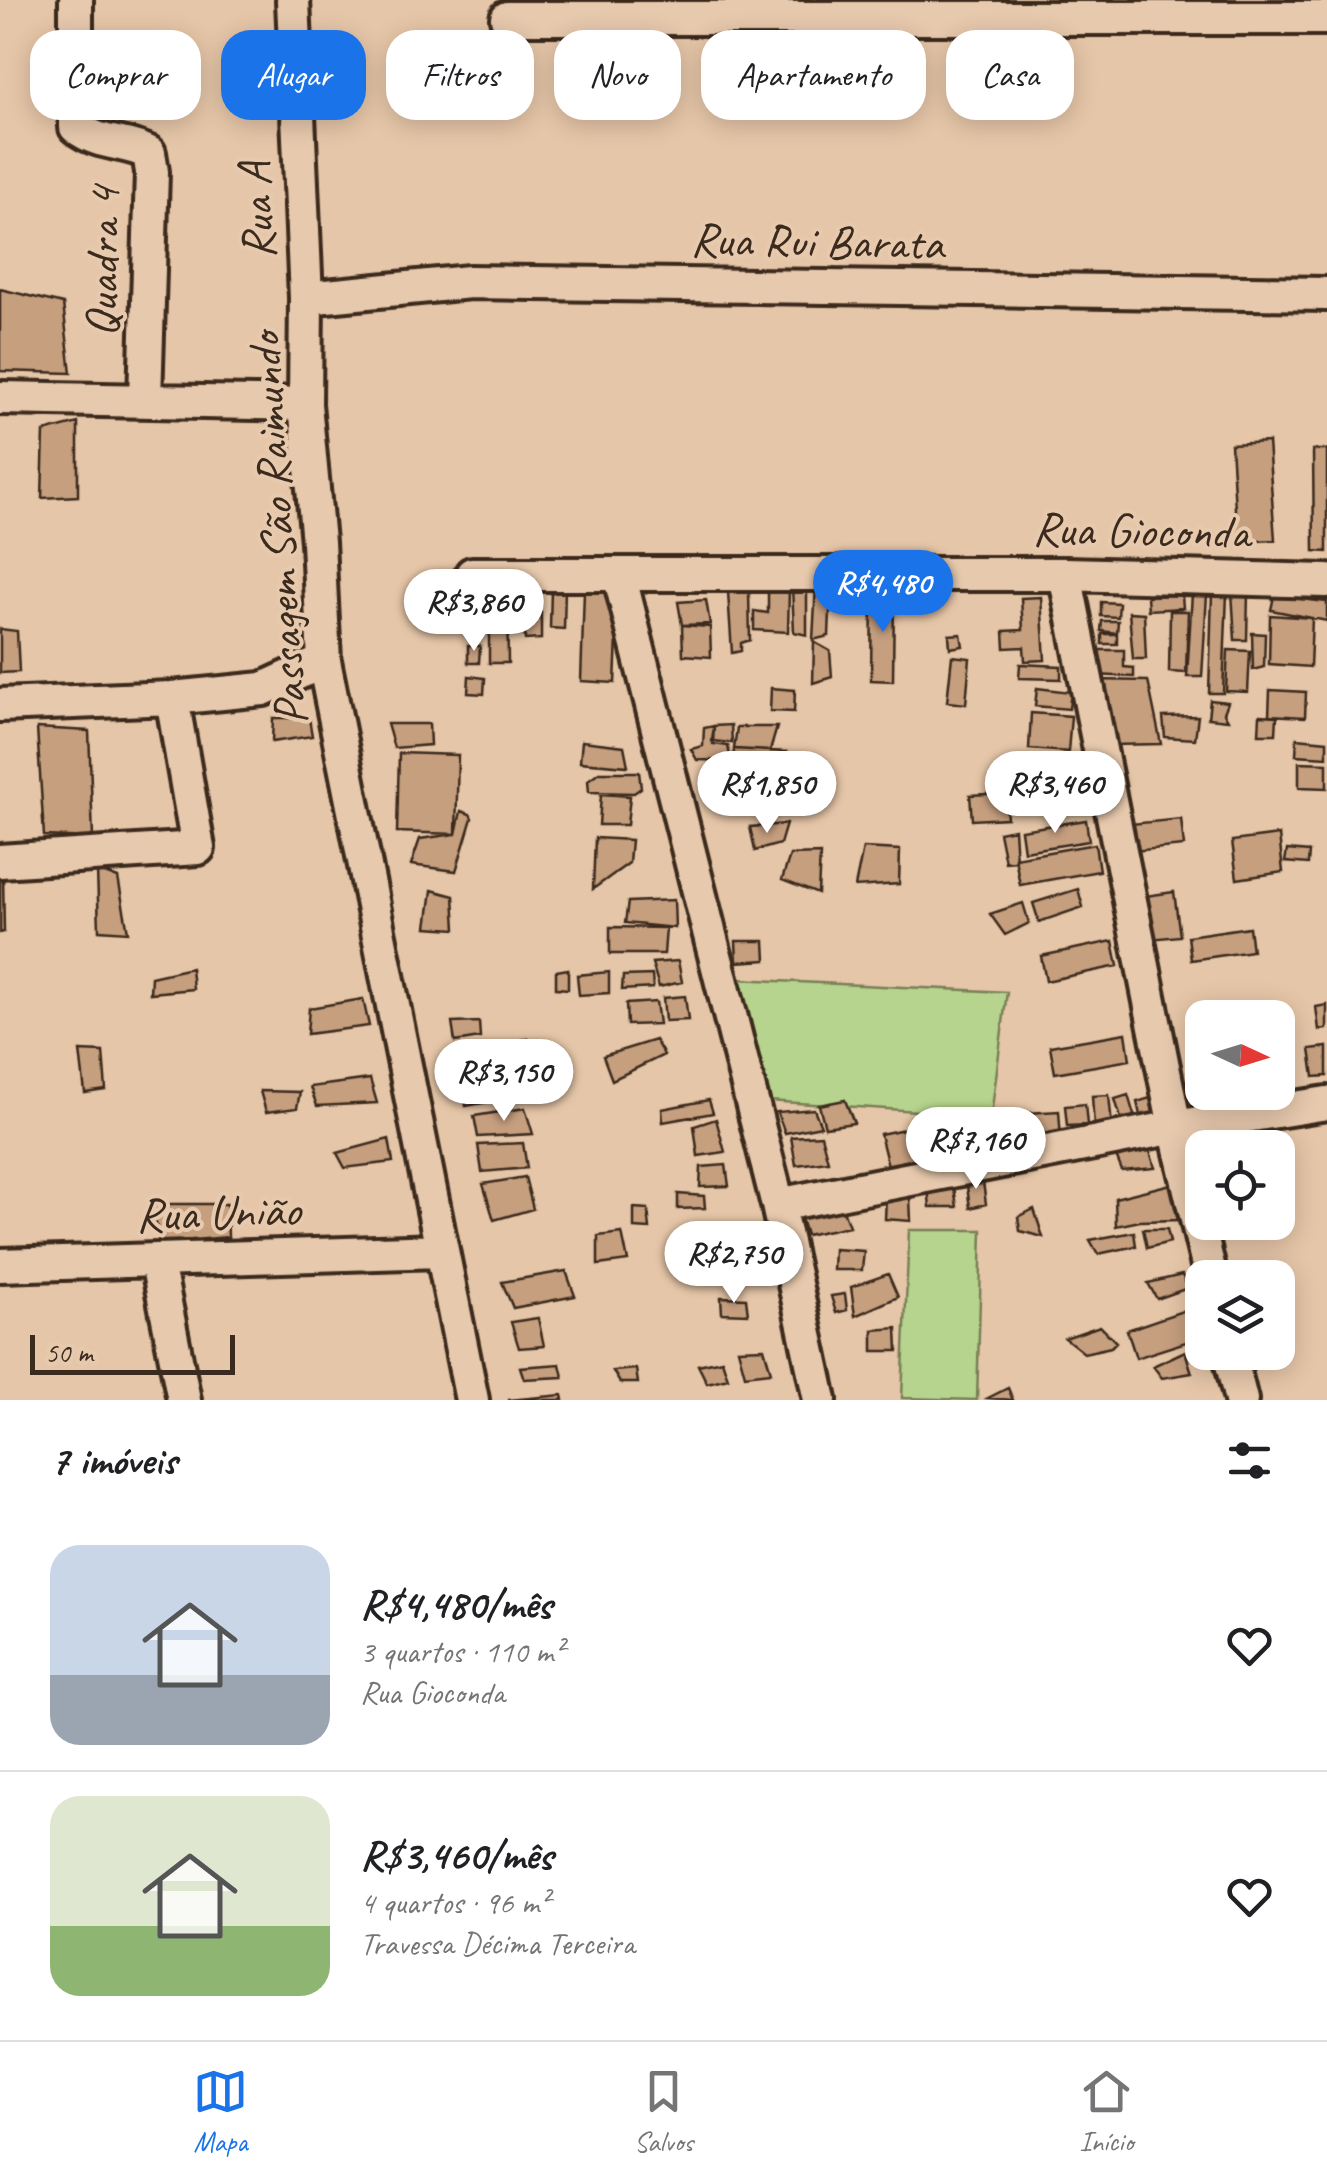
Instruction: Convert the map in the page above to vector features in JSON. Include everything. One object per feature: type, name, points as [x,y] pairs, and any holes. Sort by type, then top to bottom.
[{"type":"street","name":"Quadra 4","points":[[76,0],[76,127],[90,138],[138,147],[148,153],[152,172],[145,399]]},
{"type":"street","name":"Rua A","points":[[293,0],[306,298]]},
{"type":"street","points":[[507,18],[1327,18]]},
{"type":"street","name":"Rua Rui Barata","points":[[306,298],[470,282],[1327,294]]},
{"type":"street","name":"Passagem São Raimundo","points":[[306,298],[305,404],[324,661],[472,1400]]},
{"type":"street","points":[[0,398],[305,404]]},
{"type":"street","name":"Rua Gioconda","points":[[472,574],[1065,574],[1327,581]]},
{"type":"street","points":[[619,574],[778,1206],[820,1400]]},
{"type":"street","points":[[1065,574],[1175,1127],[1207,1260]]},
{"type":"street","points":[[0,706],[172,698],[263,688],[324,661]]},
{"type":"street","points":[[0,862],[198,848],[172,698]]},
{"type":"street","points":[[778,1206],[1175,1127],[1327,1102]]},
{"type":"street","name":"Rua União","points":[[0,1265],[440,1251]]},
{"type":"street","points":[[157,1262],[184,1400]]},
{"type":"street","points":[[1234,1370],[1241,1400]]},
{"type":"green space","points":[[736,979],[1007,992],[991,1116],[768,1101]]},
{"type":"green space","points":[[909,1230],[982,1230],[977,1400],[902,1398]]},
{"type":"building","points":[[0,289],[63,304],[71,373],[0,371]]},
{"type":"building","points":[[78,423],[78,496],[42,498],[44,432]]},
{"type":"building","points":[[1268,442],[1275,540],[1237,542],[1231,444]]},
{"type":"building","points":[[1313,450],[1327,450],[1327,552],[1314,551]]},
{"type":"building","points":[[816,585],[831,585],[829,636],[813,640]]},
{"type":"building","points":[[792,586],[807,589],[807,635],[794,632]]},
{"type":"building","points":[[768,587],[789,588],[788,632],[754,630],[754,611],[768,613]]},
{"type":"building","points":[[551,588],[565,589],[564,629],[550,628]]},
{"type":"building","points":[[872,590],[894,590],[893,681],[871,680]]},
{"type":"building","points":[[584,591],[619,593],[615,683],[581,681]]},
{"type":"building","points":[[1232,591],[1248,591],[1247,640],[1235,640]]},
{"type":"building","points":[[728,592],[749,592],[750,640],[741,643],[741,651],[732,653]]},
{"type":"building","points":[[1212,592],[1227,593],[1223,693],[1209,693]]},
{"type":"building","points":[[1192,593],[1207,594],[1202,677],[1187,677]]},
{"type":"building","points":[[507,595],[508,663],[489,663],[489,596]]},
{"type":"building","points":[[1182,595],[1183,608],[1148,610],[1147,596]]},
{"type":"building","points":[[1274,596],[1327,602],[1327,621],[1271,610]]},
{"type":"building","points":[[1041,597],[1045,660],[1025,661],[1024,647],[1005,648],[1004,631],[1023,630],[1021,598]]},
{"type":"building","points":[[706,600],[710,624],[682,625],[678,602]]},
{"type":"building","points":[[1101,602],[1119,603],[1118,617],[1101,616]]},
{"type":"building","points":[[479,610],[481,635],[466,636],[464,612]]},
{"type":"building","points":[[1170,611],[1188,611],[1186,673],[1169,672]]},
{"type":"building","points":[[524,612],[541,612],[541,639],[525,640]]},
{"type":"building","points":[[1129,612],[1144,613],[1146,659],[1133,659]]},
{"type":"building","points":[[1270,615],[1312,618],[1310,667],[1269,664]]},
{"type":"building","points":[[1102,621],[1118,621],[1117,633],[1101,631]]},
{"type":"building","points":[[682,625],[710,627],[711,657],[683,655]]},
{"type":"building","points":[[0,629],[17,631],[19,672],[0,673]]},
{"type":"building","points":[[1252,633],[1265,634],[1264,667],[1253,670]]},
{"type":"building","points":[[961,634],[963,646],[950,648],[949,635]]},
{"type":"building","points":[[1102,634],[1117,634],[1117,644],[1102,644]]},
{"type":"building","points":[[814,642],[830,651],[832,677],[813,683]]},
{"type":"building","points":[[468,646],[480,646],[479,663],[468,663]]},
{"type":"building","points":[[1097,650],[1124,650],[1124,667],[1134,668],[1134,677],[1096,675]]},
{"type":"building","points":[[1228,650],[1250,651],[1248,692],[1226,691]]},
{"type":"building","points":[[952,656],[970,658],[966,704],[947,702]]},
{"type":"building","points":[[1020,664],[1061,666],[1061,679],[1019,678]]},
{"type":"building","points":[[469,676],[485,678],[484,694],[468,693]]},
{"type":"building","points":[[1096,680],[1148,681],[1161,744],[1111,745]]},
{"type":"building","points":[[771,688],[795,690],[794,712],[770,711]]},
{"type":"building","points":[[1037,688],[1071,692],[1069,709],[1035,706]]},
{"type":"building","points":[[1270,690],[1306,692],[1305,717],[1269,715]]},
{"type":"building","points":[[1210,700],[1228,702],[1224,713],[1228,720],[1208,718]]},
{"type":"building","points":[[1031,713],[1071,716],[1068,752],[1029,749]]},
{"type":"building","points":[[1260,715],[1277,716],[1276,734],[1259,734]]},
{"type":"building","points":[[1198,716],[1195,739],[1165,737],[1163,717]]},
{"type":"building","points":[[273,718],[309,718],[312,736],[272,742]]},
{"type":"building","points":[[387,724],[429,724],[430,745],[394,748]]},
{"type":"building","points":[[731,725],[732,743],[712,741],[714,726]]},
{"type":"building","points":[[714,726],[713,744],[728,746],[731,761],[697,760],[691,749],[703,746],[704,728]]},
{"type":"building","points":[[737,727],[777,727],[770,751],[734,749]]},
{"type":"building","points":[[37,728],[89,731],[93,838],[44,836]]},
{"type":"building","points":[[1297,738],[1327,741],[1327,757],[1296,755]]},
{"type":"building","points":[[582,741],[624,746],[628,766],[580,762]]},
{"type":"building","points":[[734,749],[787,752],[785,769],[733,768]]},
{"type":"building","points":[[399,753],[458,755],[456,834],[397,832]]},
{"type":"building","points":[[1067,762],[1070,776],[1041,782],[1038,768]]},
{"type":"building","points":[[1299,762],[1327,763],[1327,788],[1299,787]]},
{"type":"building","points":[[599,772],[639,772],[641,788],[634,793],[589,792],[588,780]]},
{"type":"building","points":[[761,777],[765,804],[725,807],[722,784]]},
{"type":"building","points":[[1066,783],[1067,798],[1044,800],[1042,785]]},
{"type":"building","points":[[769,788],[795,789],[794,797],[781,798],[782,805],[771,804]]},
{"type":"building","points":[[1005,793],[1007,818],[972,820],[970,795]]},
{"type":"building","points":[[601,794],[630,796],[627,825],[599,825]]},
{"type":"building","points":[[461,811],[472,818],[456,871],[411,865],[420,839],[456,834]]},
{"type":"building","points":[[1181,819],[1184,846],[1133,851],[1130,824]]},
{"type":"building","points":[[1086,820],[1089,841],[1024,851],[1021,830]]},
{"type":"building","points":[[786,824],[780,844],[755,851],[750,827]]},
{"type":"building","points":[[1014,829],[1016,861],[1005,862],[999,832]]},
{"type":"building","points":[[1279,835],[1283,872],[1237,879],[1232,841]]},
{"type":"building","points":[[595,838],[631,840],[629,863],[593,889]]},
{"type":"building","points":[[1095,844],[1099,871],[1020,885],[1015,858]]},
{"type":"building","points":[[863,848],[900,850],[899,884],[855,887]]},
{"type":"building","points":[[1287,850],[1309,852],[1308,864],[1285,862]]},
{"type":"building","points":[[820,854],[818,894],[782,880],[790,855]]},
{"type":"building","points":[[97,870],[118,878],[128,932],[99,930]]},
{"type":"building","points":[[3,874],[4,932],[0,933],[0,875]]},
{"type":"building","points":[[1078,889],[1083,907],[1039,922],[1033,903]]},
{"type":"building","points":[[432,890],[454,896],[456,929],[427,927]]},
{"type":"building","points":[[1174,892],[1180,936],[1151,939],[1145,896]]},
{"type":"building","points":[[674,900],[675,928],[625,923],[628,902]]},
{"type":"building","points":[[1023,903],[1029,923],[1005,935],[990,914]]},
{"type":"building","points":[[610,927],[666,928],[664,954],[610,954]]},
{"type":"building","points":[[1249,927],[1252,951],[1191,960],[1188,936]]},
{"type":"building","points":[[736,941],[765,941],[766,960],[737,962]]},
{"type":"building","points":[[1113,941],[1118,966],[1046,981],[1041,956]]},
{"type":"building","points":[[678,961],[682,982],[659,987],[652,963]]},
{"type":"building","points":[[191,968],[193,989],[150,993],[151,977]]},
{"type":"building","points":[[568,969],[568,989],[556,988],[556,971]]},
{"type":"building","points":[[609,972],[609,993],[579,995],[577,975]]},
{"type":"building","points":[[652,975],[653,988],[622,990],[623,976]]},
{"type":"building","points":[[685,996],[688,1020],[665,1021],[663,998]]},
{"type":"building","points":[[363,999],[369,1026],[307,1034],[309,1008]]},
{"type":"building","points":[[656,1002],[659,1024],[627,1025],[626,1004]]},
{"type":"building","points":[[1327,1005],[1327,1029],[1319,1030],[1316,1007]]},
{"type":"building","points":[[479,1022],[480,1038],[455,1042],[452,1023]]},
{"type":"building","points":[[1126,1033],[1130,1060],[1055,1073],[1050,1046]]},
{"type":"building","points":[[528,1039],[535,1067],[507,1069],[499,1043]]},
{"type":"building","points":[[655,1040],[664,1055],[612,1080],[603,1056]]},
{"type":"building","points":[[484,1047],[493,1067],[461,1074],[455,1051]]},
{"type":"building","points":[[1327,1047],[1327,1076],[1314,1077],[1310,1049]]},
{"type":"building","points":[[80,1051],[103,1052],[106,1090],[85,1093]]},
{"type":"building","points":[[370,1079],[377,1103],[317,1106],[310,1087]]},
{"type":"building","points":[[503,1080],[510,1098],[466,1106],[463,1083]]},
{"type":"building","points":[[260,1091],[300,1092],[297,1108],[266,1112]]},
{"type":"building","points":[[1109,1095],[1112,1126],[1094,1127],[1092,1096]]},
{"type":"building","points":[[1128,1095],[1136,1122],[1123,1125],[1115,1099]]},
{"type":"building","points":[[1150,1098],[1155,1121],[1142,1124],[1137,1102]]},
{"type":"building","points":[[709,1100],[713,1113],[663,1122],[662,1109]]},
{"type":"building","points":[[845,1100],[854,1123],[825,1127],[819,1105]]},
{"type":"building","points":[[1085,1104],[1087,1125],[1067,1126],[1065,1106]]},
{"type":"building","points":[[525,1108],[533,1134],[478,1137],[474,1116]]},
{"type":"building","points":[[814,1109],[821,1126],[785,1133],[777,1112]]},
{"type":"building","points":[[1059,1111],[1061,1140],[1012,1144],[1010,1114]]},
{"type":"building","points":[[716,1119],[725,1152],[698,1156],[694,1126]]},
{"type":"building","points":[[976,1120],[980,1151],[960,1155],[954,1124]]},
{"type":"building","points":[[914,1127],[922,1159],[888,1166],[880,1134]]},
{"type":"building","points":[[821,1135],[828,1161],[796,1165],[791,1137]]},
{"type":"building","points":[[389,1139],[393,1162],[345,1168],[337,1153]]},
{"type":"building","points":[[523,1143],[527,1168],[482,1172],[478,1145]]},
{"type":"building","points":[[1149,1148],[1155,1168],[1122,1171],[1116,1156]]},
{"type":"building","points":[[726,1165],[729,1186],[700,1187],[701,1167]]},
{"type":"building","points":[[982,1175],[986,1204],[970,1208],[966,1179]]},
{"type":"building","points":[[525,1177],[533,1209],[494,1220],[483,1184]]},
{"type":"building","points":[[1171,1184],[1179,1220],[1116,1226],[1115,1198]]},
{"type":"building","points":[[954,1187],[957,1207],[930,1207],[928,1188]]},
{"type":"building","points":[[678,1194],[704,1196],[705,1208],[678,1209]]},
{"type":"building","points":[[886,1197],[910,1198],[911,1221],[885,1219]]},
{"type":"building","points":[[153,1204],[227,1204],[228,1237],[159,1243]]},
{"type":"building","points":[[842,1207],[849,1226],[806,1235],[800,1215]]},
{"type":"building","points":[[634,1208],[648,1209],[650,1229],[634,1228]]},
{"type":"building","points":[[1034,1209],[1043,1237],[1020,1231],[1018,1217]]},
{"type":"building","points":[[1143,1229],[1167,1229],[1170,1242],[1147,1248]]},
{"type":"building","points":[[1134,1232],[1136,1246],[1098,1254],[1090,1240]]},
{"type":"building","points":[[622,1233],[628,1261],[598,1265],[598,1236]]},
{"type":"building","points":[[834,1249],[864,1251],[862,1270],[833,1270]]},
{"type":"building","points":[[566,1271],[575,1296],[513,1308],[502,1282]]},
{"type":"building","points":[[888,1274],[898,1297],[855,1316],[851,1287]]},
{"type":"building","points":[[1182,1275],[1185,1289],[1157,1299],[1148,1283]]},
{"type":"building","points":[[845,1294],[847,1310],[836,1313],[831,1296]]},
{"type":"building","points":[[721,1297],[746,1298],[748,1314],[722,1313]]},
{"type":"building","points":[[1185,1310],[1185,1342],[1136,1358],[1127,1330]]},
{"type":"building","points":[[538,1318],[544,1346],[519,1348],[511,1322]]},
{"type":"building","points":[[1100,1326],[1116,1342],[1111,1347],[1084,1353],[1065,1338]]},
{"type":"building","points":[[897,1328],[898,1351],[873,1351],[873,1330]]},
{"type":"building","points":[[764,1348],[771,1372],[745,1375],[738,1349]]},
{"type":"building","points":[[1185,1351],[1185,1370],[1192,1373],[1162,1378],[1153,1366]]},
{"type":"building","points":[[722,1360],[728,1378],[707,1383],[698,1365]]},
{"type":"building","points":[[560,1364],[563,1377],[524,1379],[520,1367]]},
{"type":"building","points":[[636,1369],[638,1383],[620,1383],[613,1371]]},
{"type":"building","points":[[1008,1388],[1013,1400],[988,1398]]},
{"type":"building","points":[[562,1395],[563,1400],[508,1400]]}]
